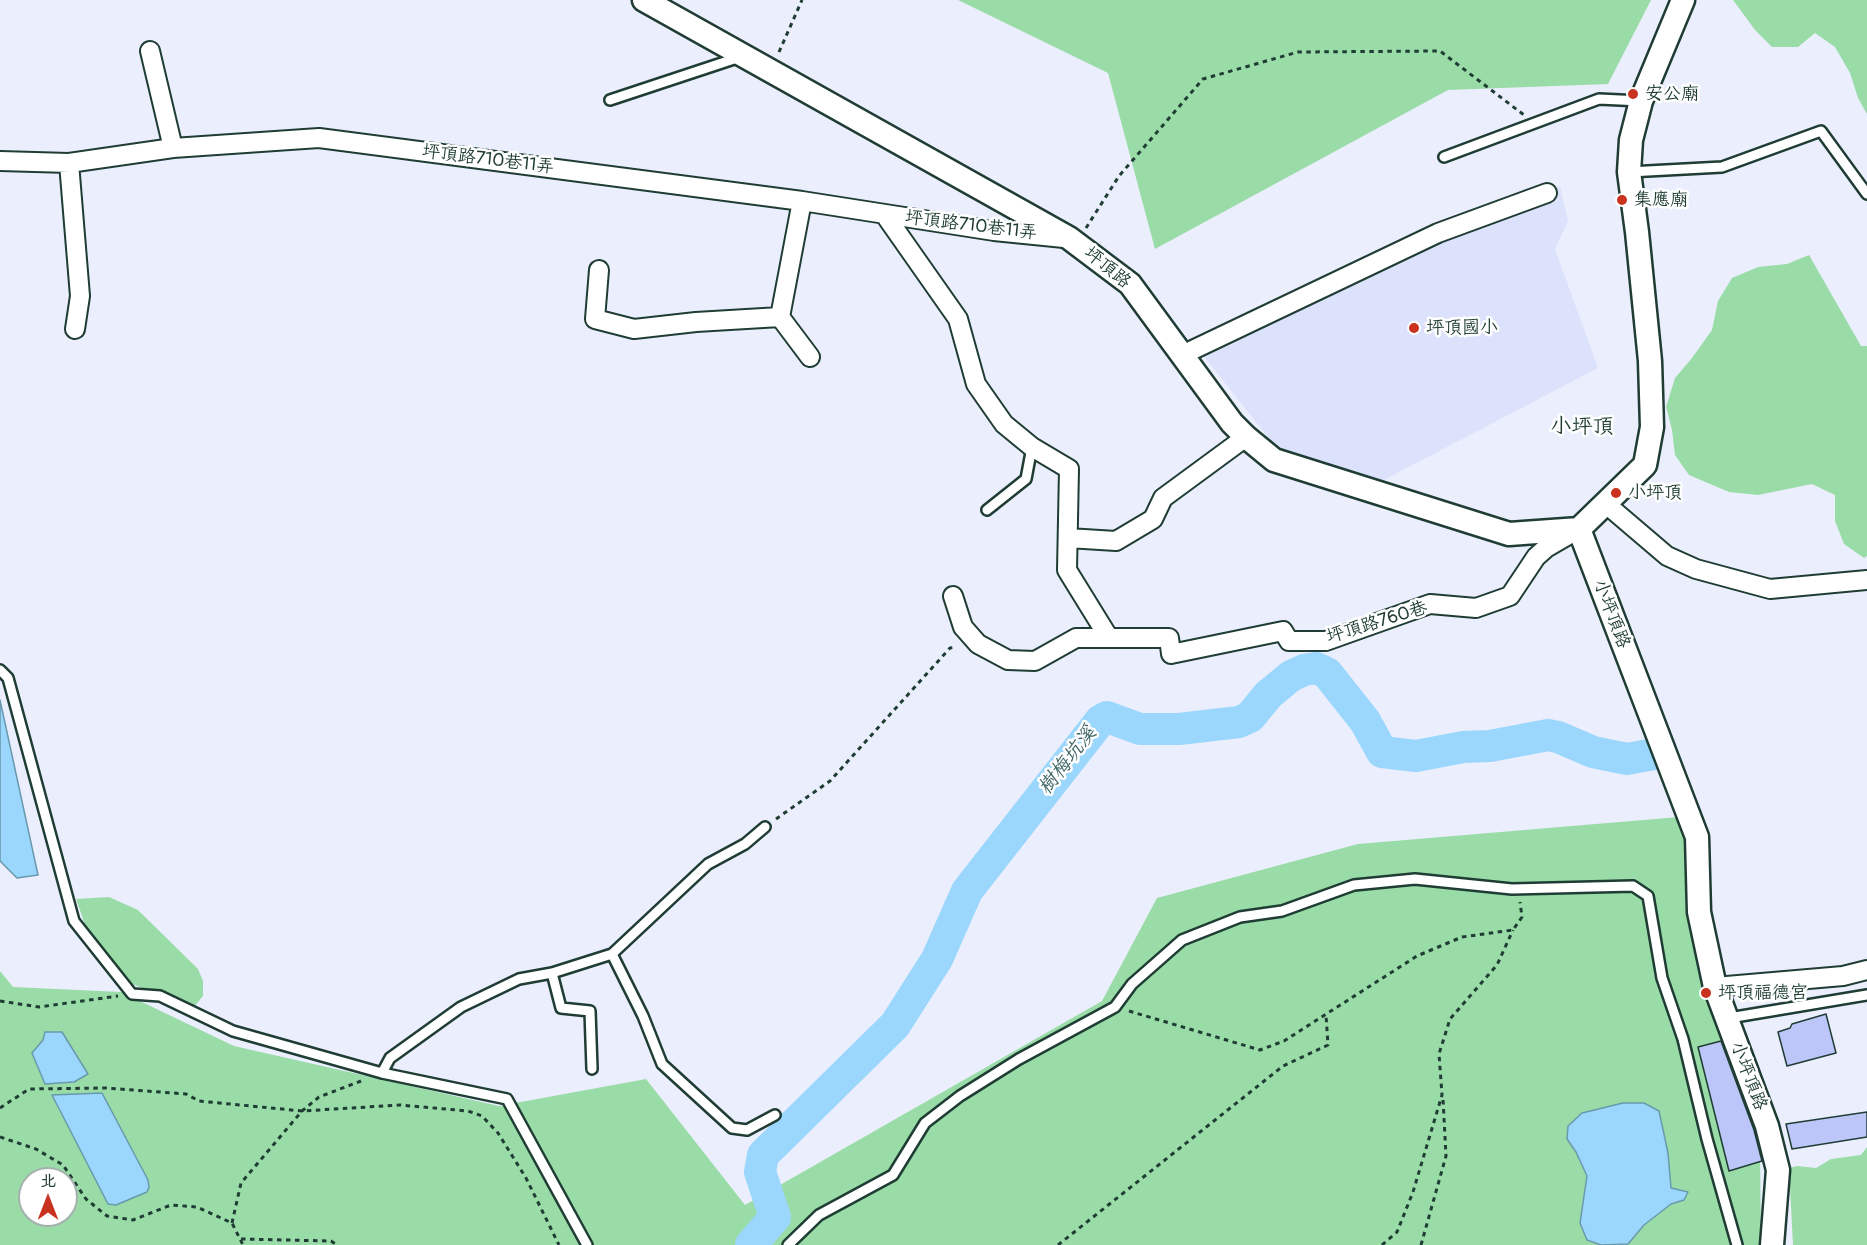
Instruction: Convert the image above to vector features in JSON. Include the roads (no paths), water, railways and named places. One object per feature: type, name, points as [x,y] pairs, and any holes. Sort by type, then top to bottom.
[{"type":"street","name":"坪頂路","points":[[644,0],[1072,241],[1130,284],[1232,423],[1274,460],[1509,534],[1579,529]]},
{"type":"street","points":[[1579,529],[1645,465],[1652,427],[1650,361],[1629,172],[1631,140],[1641,101],[1683,0]]},
{"type":"street","points":[[150,51],[173,148]]},
{"type":"street","name":"坪頂路710巷11弄","points":[[0,161],[69,163],[173,148],[319,138],[802,201],[1072,241]]},
{"type":"street","points":[[69,163],[80,296],[75,329]]},
{"type":"street","points":[[1182,355],[1438,233],[1547,193]]},
{"type":"street","points":[[802,201],[780,317],[810,357]]},
{"type":"street","points":[[994,231],[1018,209]]},
{"type":"street","points":[[885,215],[958,319],[976,384],[1004,424],[1032,447],[1070,469],[1067,570],[1109,638]]},
{"type":"street","points":[[599,270],[595,319],[614,324],[634,329],[696,322],[780,317]]},
{"type":"street","points":[[1068,538],[1116,541],[1153,519],[1163,498],[1246,437]]},
{"type":"street","points":[[1606,504],[1666,556],[1696,568],[1770,589],[1866,583]]},
{"type":"street","name":"坪頂路760巷","points":[[953,596],[963,627],[978,644],[1008,660],[1035,661],[1076,638],[1169,638],[1171,654],[1283,631],[1289,641],[1326,640],[1430,604],[1476,609],[1510,596],[1536,557],[1546,548],[1579,529]]},
{"type":"street","name":"小坪頂路","points":[[1579,529],[1697,837],[1699,912],[1715,987],[1767,1126],[1778,1170],[1773,1245]]},
{"type":"street","points":[[1715,987],[1843,976],[1867,970]]},
{"type":"lane","points":[[610,100],[745,56]]},
{"type":"lane","points":[[1444,157],[1599,99],[1641,101]]},
{"type":"lane","points":[[1629,172],[1722,167],[1821,131],[1867,194]]},
{"type":"lane","points":[[987,510],[1026,479],[1032,447]]},
{"type":"lane","points":[[0,670],[8,678],[74,921],[132,994],[160,996],[233,1031],[382,1073],[507,1099],[587,1245]]},
{"type":"lane","points":[[382,1073],[390,1058],[461,1007],[519,979],[552,973],[612,954],[708,864],[745,844],[765,827]]},
{"type":"lane","points":[[788,1245],[819,1215],[893,1175],[925,1124],[960,1096],[1019,1059],[1115,1007],[1132,984],[1182,940],[1240,917],[1282,911],[1354,885],[1415,879],[1512,889],[1633,886],[1648,896],[1662,978],[1683,1039],[1707,1139],[1737,1245]]},
{"type":"lane","points":[[612,954],[643,1016],[662,1064],[732,1128],[747,1130],[775,1115]]},
{"type":"lane","points":[[552,973],[561,1008],[590,1011],[592,1069]]},
{"type":"lane","points":[[1726,1019],[1867,995]]},
{"type":"water","points":[[0,700],[38,875],[17,878],[0,861]]},
{"type":"water","points":[[45,1032],[62,1032],[88,1074],[74,1082],[45,1084],[32,1053],[43,1040]]},
{"type":"water","points":[[102,1093],[148,1180],[149,1187],[147,1192],[116,1205],[108,1204],[52,1095]]},
{"type":"water","points":[[1623,1103],[1644,1103],[1659,1111],[1668,1153],[1671,1188],[1688,1192],[1684,1200],[1671,1204],[1644,1225],[1628,1244],[1601,1245],[1587,1240],[1580,1223],[1587,1176],[1567,1139],[1568,1126],[1582,1113]]},
{"type":"waterway","name":"樹梅坑溪","points":[[751,1245],[775,1217],[760,1172],[763,1155],[895,1025],[937,959],[967,891],[1100,721],[1107,717],[1140,729],[1179,729],[1239,722],[1250,717],[1268,695],[1291,676],[1316,668],[1327,673],[1365,721],[1382,752],[1416,756],[1548,735],[1593,752],[1627,759],[1654,754]]},
{"type":"place","name":"安公廟","points":[[1633,94]]},
{"type":"place","name":"集應廟","points":[[1622,200]]},
{"type":"place","name":"坪頂國小","points":[[1414,328]]},
{"type":"place","name":"小坪頂","points":[[1616,493]]},
{"type":"place","name":"坪頂福德宮","points":[[1706,993]]},
{"type":"district","name":"小坪頂","points":[[1582,428]]}]
